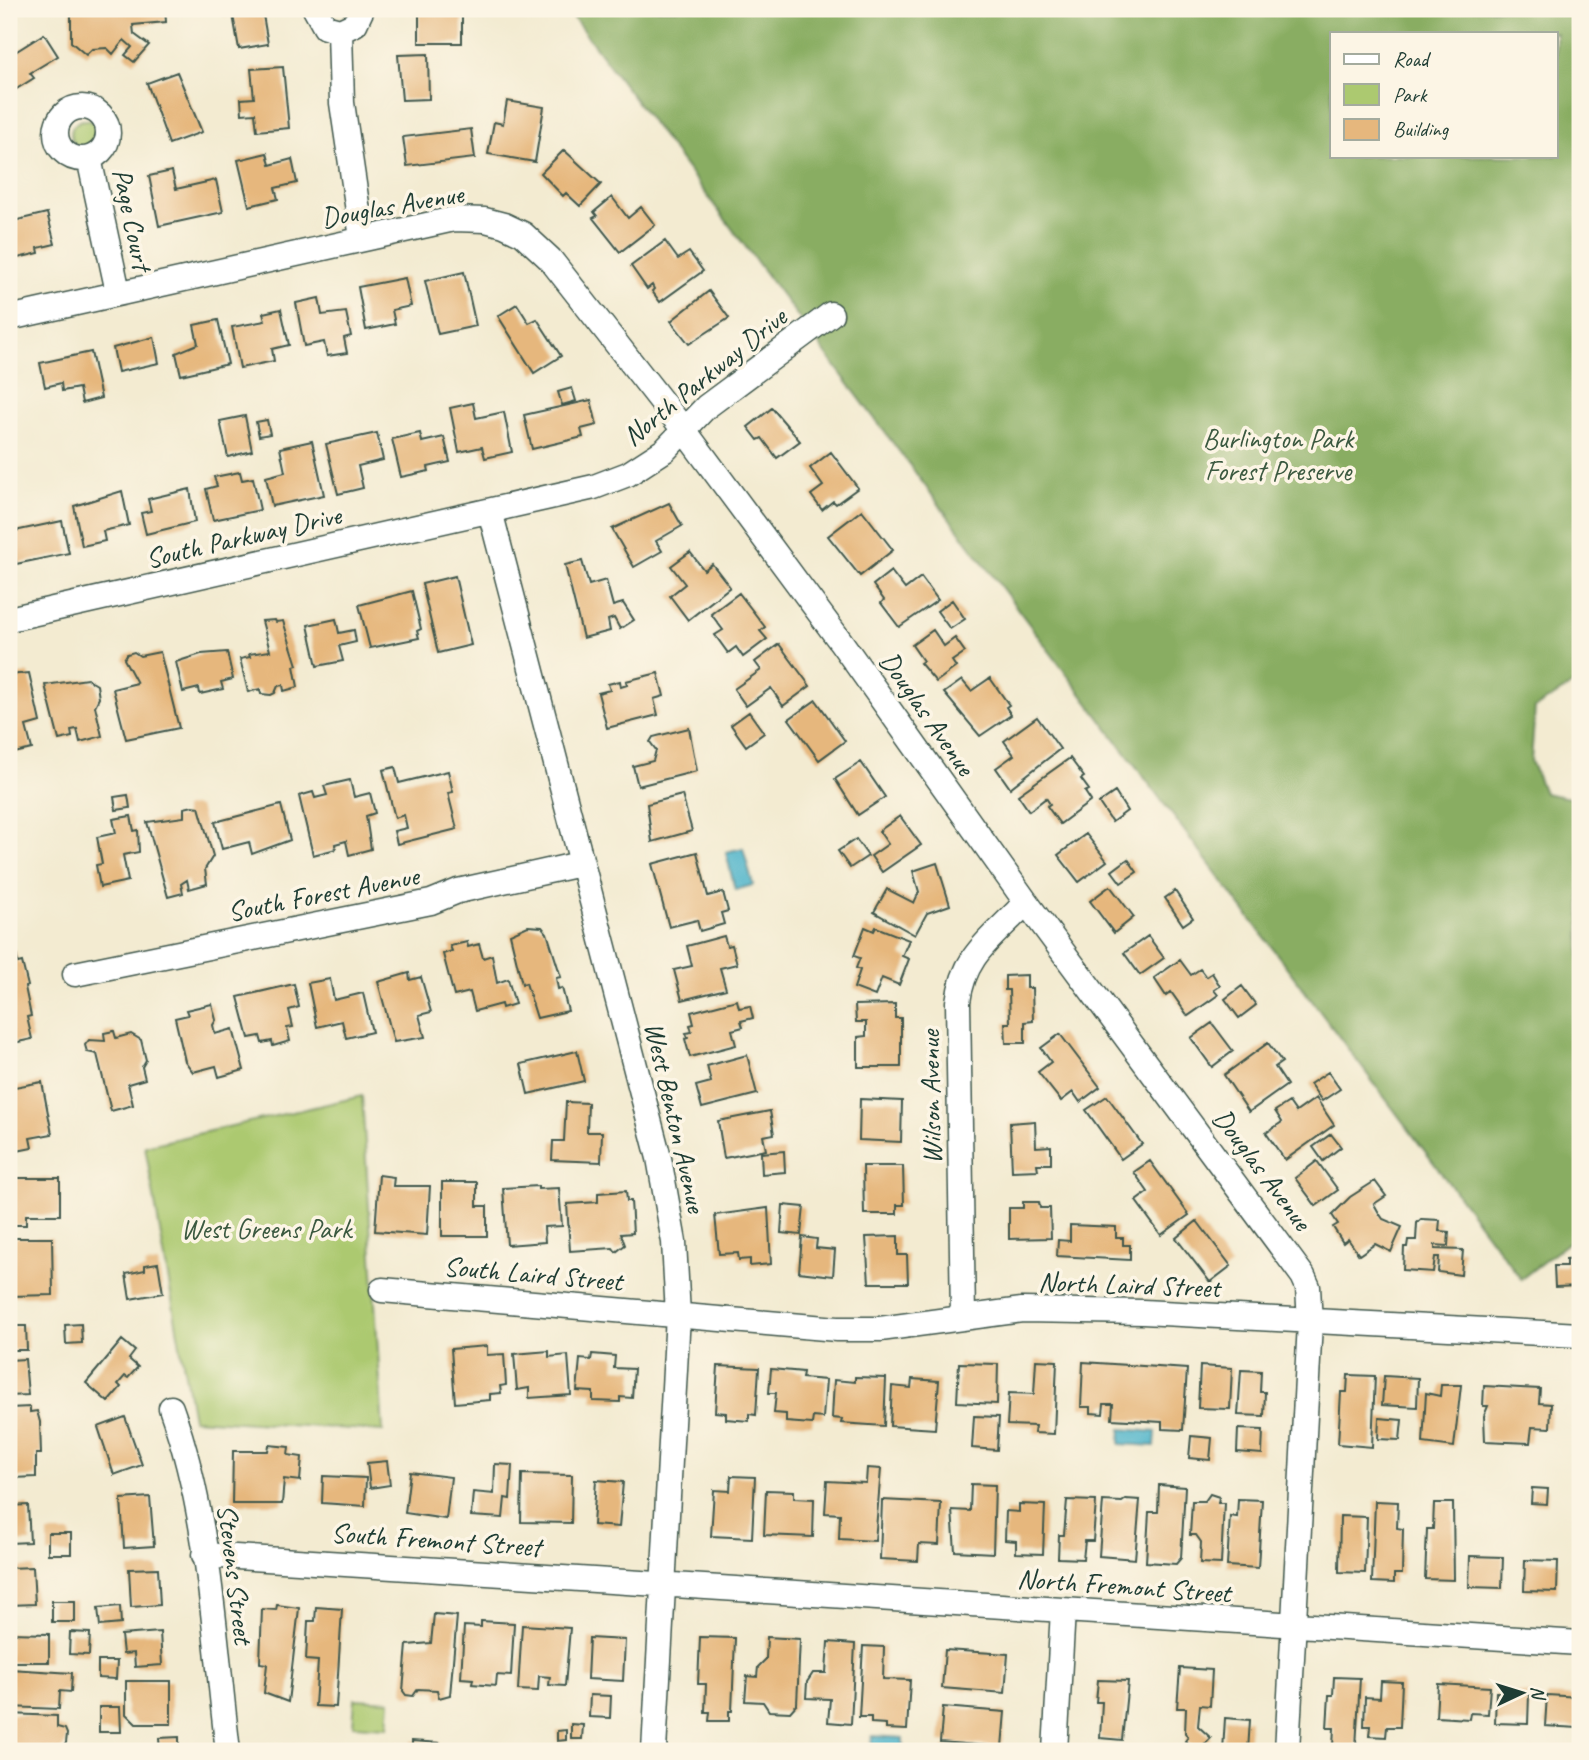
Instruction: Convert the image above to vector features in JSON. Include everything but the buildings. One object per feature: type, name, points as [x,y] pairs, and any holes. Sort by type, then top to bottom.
[{"type":"street","points":[[315,9],[325,27],[340,31],[355,24],[362,9]]},
{"type":"street","points":[[340,31],[342,103],[362,238]]},
{"type":"street","name":"Page Court","points":[[89,158],[118,292]]},
{"type":"street","name":"Douglas Avenue","points":[[9,318],[362,238],[466,218],[505,225],[523,234],[550,259],[684,430],[841,642],[1026,902],[1297,1263],[1308,1287],[1310,1323],[1287,1751]]},
{"type":"street","name":"North Parkway Drive","points":[[490,512],[594,487],[628,474],[665,450],[706,407],[831,314]]},
{"type":"street","name":"South Parkway Drive","points":[[9,619],[490,512]]},
{"type":"street","name":"West Benton Avenue","points":[[490,512],[659,1158],[674,1242],[678,1315],[654,1751]]},
{"type":"street","name":"South Forest Avenue","points":[[75,974],[431,902],[458,891],[580,864]]},
{"type":"street","name":"Wilson Avenue","points":[[963,1317],[958,1002],[961,978],[968,963],[1026,902]]},
{"type":"street","name":"South Laird Street","points":[[382,1290],[678,1315]]},
{"type":"street","name":"North Laird Street","points":[[678,1315],[848,1329],[880,1329],[1022,1310],[1129,1312],[1580,1335]]},
{"type":"street","name":"Stevens Street","points":[[171,1408],[186,1450],[204,1555],[228,1751]]},
{"type":"street","name":"South Fremont Street","points":[[204,1555],[664,1583]]},
{"type":"street","name":"North Fremont Street","points":[[664,1583],[1580,1643]]},
{"type":"street","points":[[1055,1751],[1063,1610]]},
{"type":"green space","name":"Burlington Park Forest Preserve","points":[[567,9],[1580,9],[1580,680],[1535,708],[1531,761],[1544,793],[1580,800],[1580,1233],[1521,1279]]},
{"type":"green space","points":[[85,120],[95,124],[99,134],[95,144],[85,148],[75,144],[71,134],[75,124]]},
{"type":"green space","name":"West Greens Park","points":[[362,1096],[383,1431],[193,1419],[145,1146]]},
{"type":"green space","points":[[355,1699],[390,1701],[388,1727],[353,1725]]},
{"type":"water","points":[[743,848],[753,885],[735,890],[726,852]]},
{"type":"water","points":[[1121,1429],[1156,1432],[1155,1446],[1120,1444]]},
{"type":"water","points":[[872,1736],[903,1738],[903,1751],[871,1750]]}]
